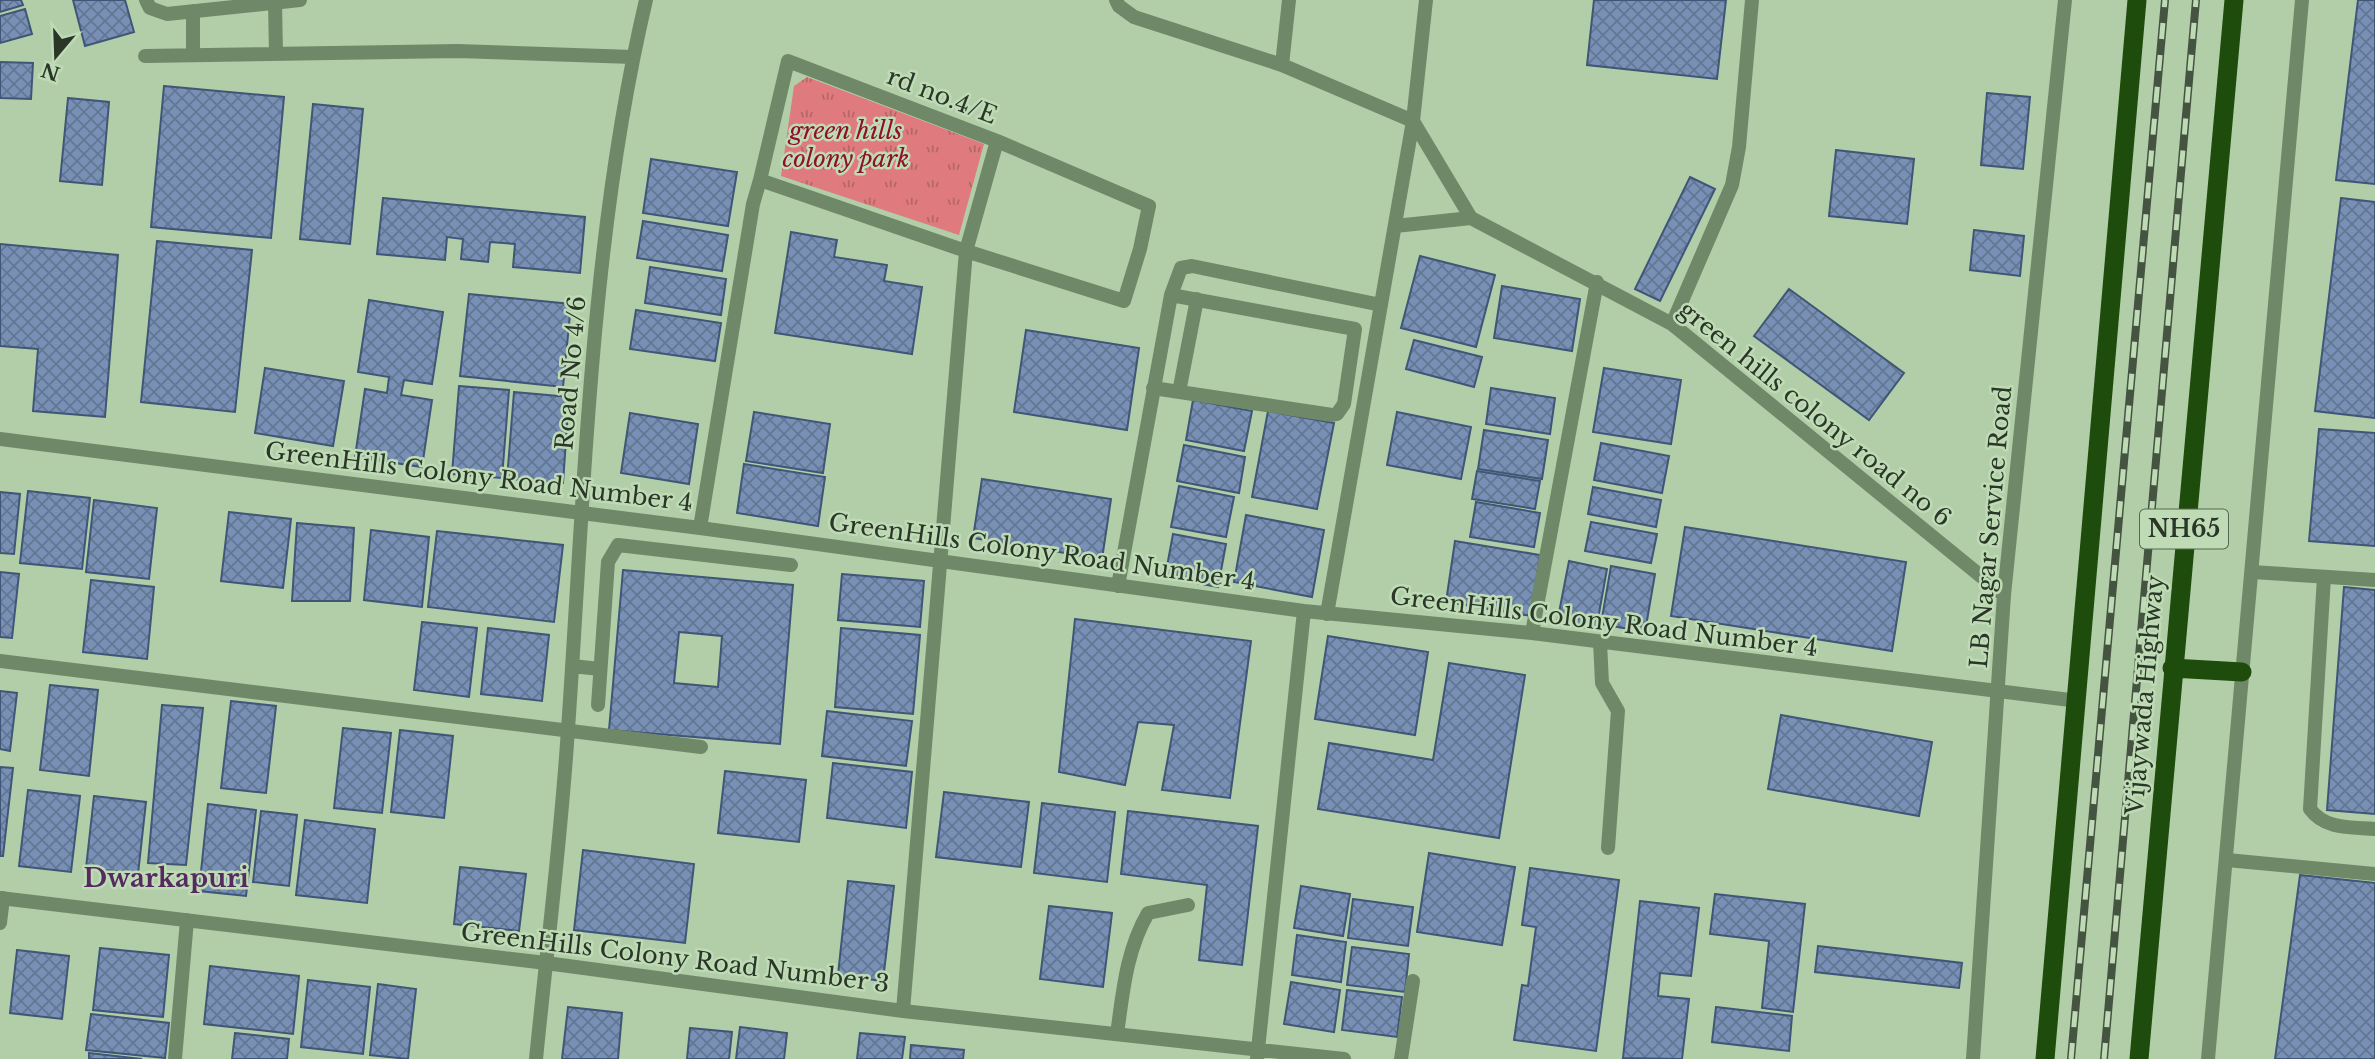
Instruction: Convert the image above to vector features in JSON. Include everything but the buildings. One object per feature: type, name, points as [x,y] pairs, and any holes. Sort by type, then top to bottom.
[{"type":"highway","points":[[2045,1059],[2137,0]]},
{"type":"highway","name":"Vijaywada Highway","points":[[2139,1059],[2234,0]]},
{"type":"highway","points":[[2172,668],[2242,672]]},
{"type":"street","points":[[146,0],[156,12],[300,0]]},
{"type":"street","name":"Road No 4/6","points":[[536,1059],[568,732],[582,513],[608,211],[633,57],[646,0]]},
{"type":"street","points":[[1116,0],[1134,17],[1282,65],[1413,121],[1471,218],[1395,226]]},
{"type":"street","points":[[1282,65],[1289,0]]},
{"type":"street","points":[[1327,614],[1413,121],[1426,0]]},
{"type":"street","points":[[1672,324],[1732,185],[1739,147],[1752,0]]},
{"type":"street","name":"LB Nagar Service Road","points":[[1973,1059],[2000,692],[2004,595],[2065,0]]},
{"type":"street","points":[[2208,1059],[2302,0]]},
{"type":"street","points":[[275,2],[276,54]]},
{"type":"street","points":[[193,11],[193,54]]},
{"type":"street","points":[[145,56],[458,51],[633,57]]},
{"type":"street","name":"rd no.4/E","points":[[760,180],[788,61],[997,141],[1149,206],[1140,249],[1124,301],[966,251]]},
{"type":"street","points":[[903,1011],[966,251],[997,141]]},
{"type":"street","points":[[700,528],[753,204],[760,180],[966,251]]},
{"type":"street","name":"green hills colony road no 6","points":[[1471,218],[1597,282],[1672,324],[2004,595]]},
{"type":"street","points":[[1118,586],[1162,340],[1171,295],[1181,268],[1192,266],[1381,305]]},
{"type":"street","points":[[1532,633],[1597,282]]},
{"type":"street","points":[[1153,388],[1332,415],[1341,410],[1346,392],[1355,329],[1171,295]]},
{"type":"street","points":[[1180,392],[1197,299]]},
{"type":"street","points":[[1162,340],[1190,345]]},
{"type":"street","name":"GreenHills Colony Road Number 4","points":[[0,439],[647,521],[1327,614],[1532,633],[2078,701]]},
{"type":"street","points":[[644,547],[647,521]]},
{"type":"street","points":[[740,559],[743,534]]},
{"type":"street","points":[[598,705],[612,551],[618,545],[791,565]]},
{"type":"street","points":[[2252,572],[2375,580]]},
{"type":"street","points":[[2324,577],[2310,809],[2322,821],[2335,826],[2375,829]]},
{"type":"street","points":[[1257,1055],[1304,611]]},
{"type":"street","points":[[1600,642],[1602,683],[1618,711],[1608,848]]},
{"type":"street","points":[[0,661],[701,747]]},
{"type":"street","points":[[572,666],[600,669]]},
{"type":"street","points":[[2227,860],[2375,874]]},
{"type":"street","points":[[0,923],[1,898]]},
{"type":"street","name":"GreenHills Colony Road Number 3","points":[[1,898],[546,963],[903,1011],[1117,1034],[1257,1055],[1344,1059]]},
{"type":"street","points":[[1117,1034],[1125,974],[1136,934],[1149,913],[1188,905]]},
{"type":"street","points":[[175,1059],[187,920]]},
{"type":"street","points":[[1401,1059],[1413,981]]},
{"type":"green space","name":"green hills colony park","points":[[807,77],[984,144],[959,235],[781,176],[794,86]]},
{"type":"railway","points":[[2071,1059],[2165,0]]},
{"type":"railway","points":[[2104,1059],[2196,0]]},
{"type":"district","name":"Dwarkapuri","points":[[166,878]]}]
